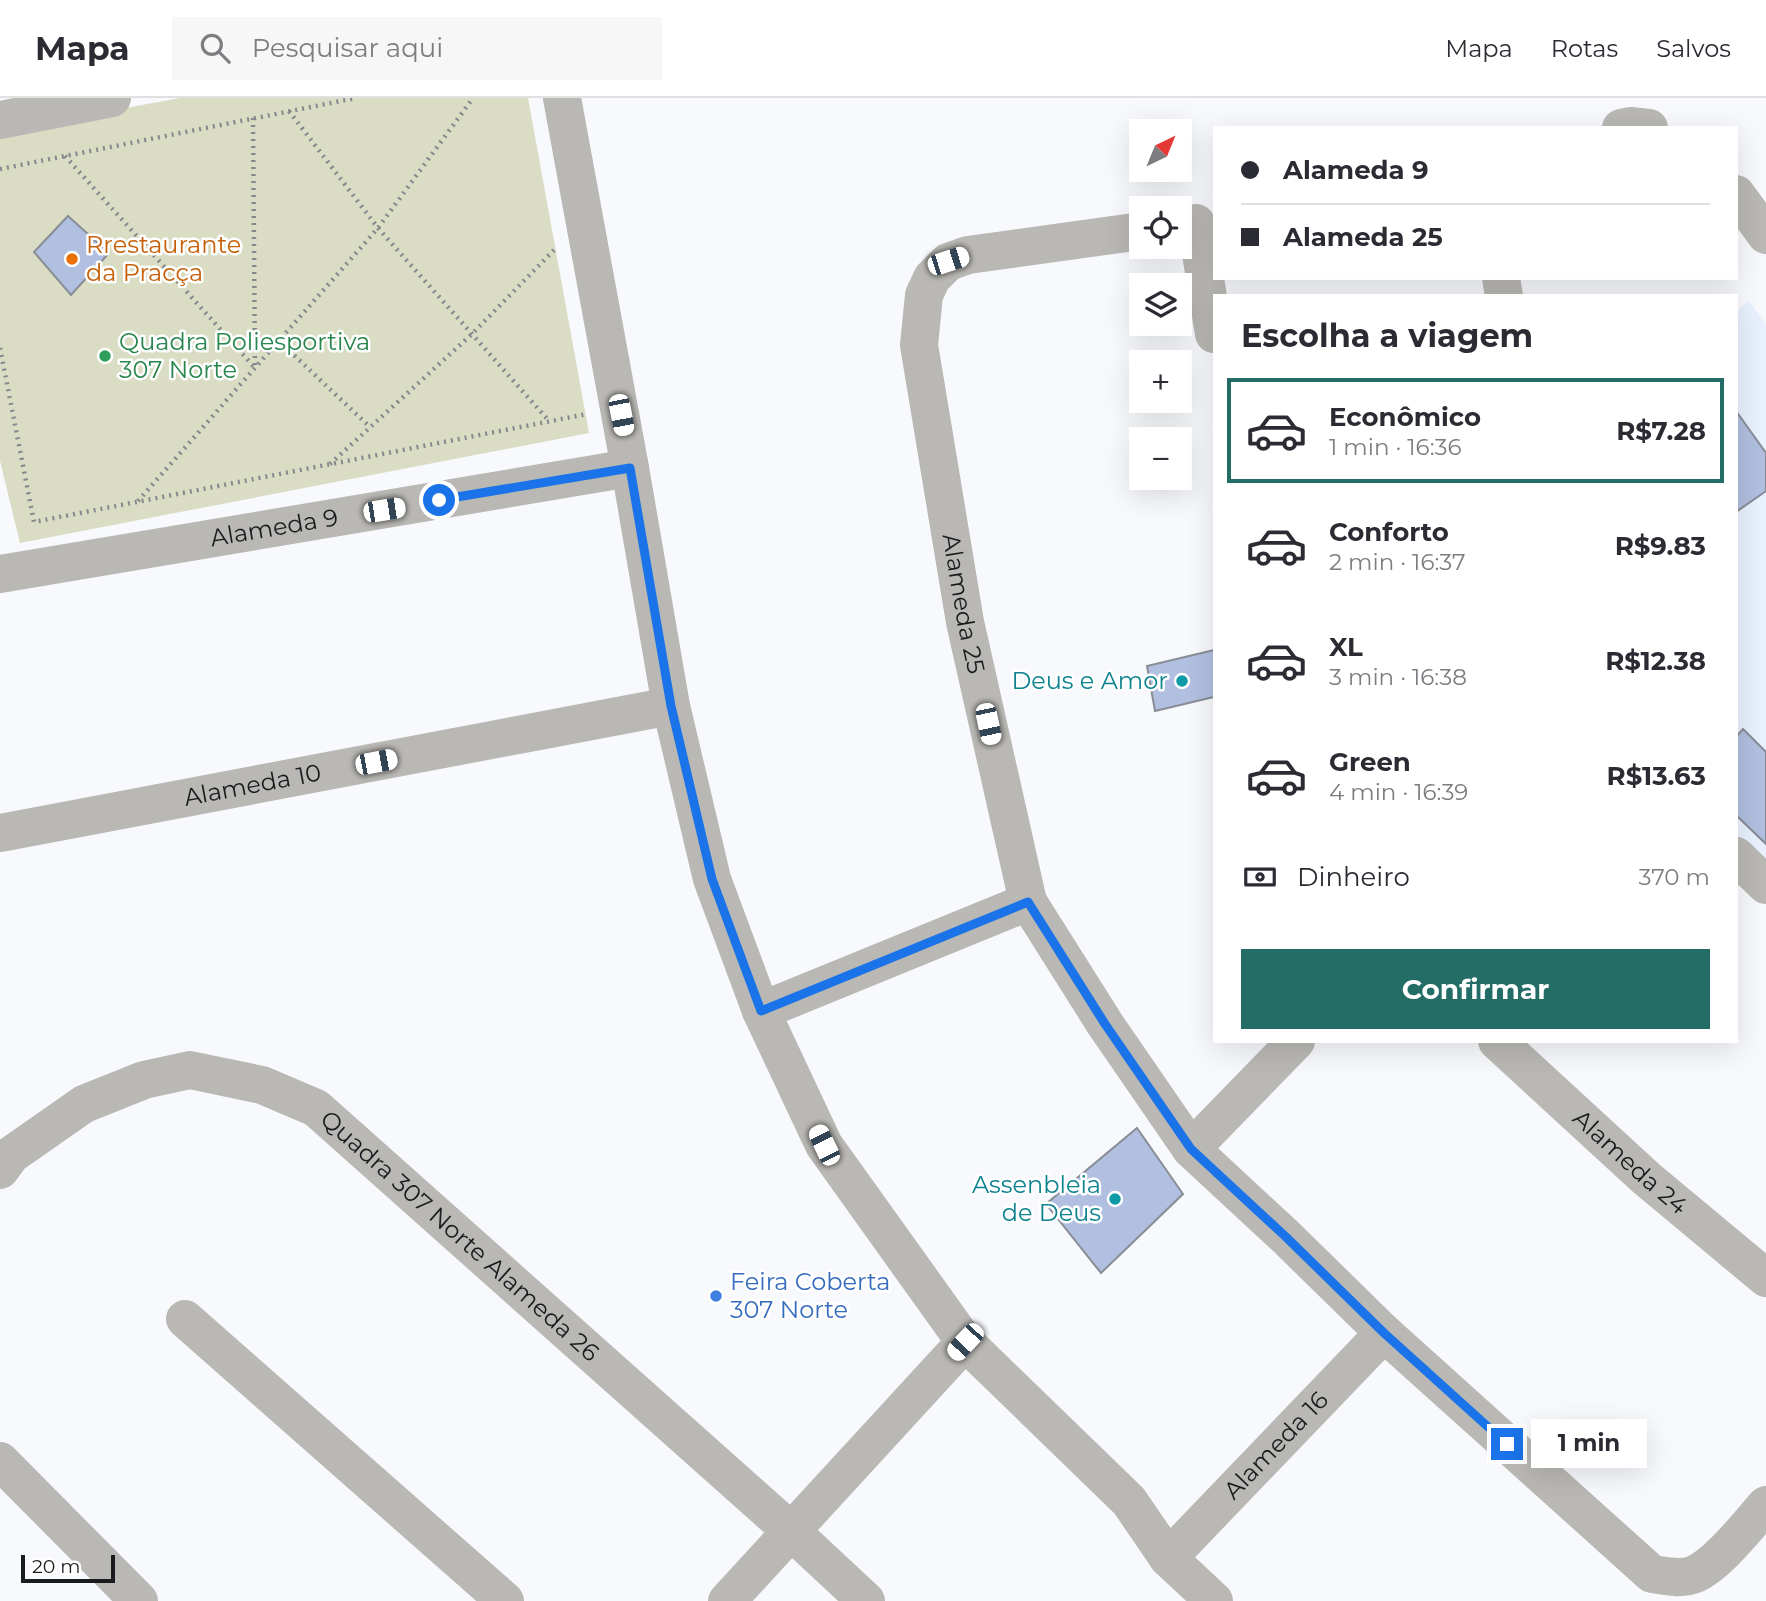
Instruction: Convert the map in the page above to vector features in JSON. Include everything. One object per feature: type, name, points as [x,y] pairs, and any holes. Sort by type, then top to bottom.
[{"type":"street","points":[[0,120],[113,98]]},
{"type":"street","points":[[562,98],[671,706],[712,879],[761,1011],[824,1145],[965,1342],[1129,1501],[1168,1558],[1214,1601]]},
{"type":"street","points":[[1738,197],[1766,235]]},
{"type":"street","points":[[1197,223],[1213,327]]},
{"type":"street","name":"Alameda 25","points":[[1129,233],[968,255],[948,261],[932,278],[924,295],[919,345],[965,622],[1028,902],[1105,1024],[1191,1149],[1384,1333],[1652,1574],[1674,1577],[1695,1574],[1726,1549],[1766,1505]]},
{"type":"street","name":"Alameda 9","points":[[0,574],[630,468]]},
{"type":"street","name":"Alameda 10","points":[[0,833],[671,706]]},
{"type":"street","points":[[1738,858],[1766,885]]},
{"type":"street","points":[[761,1011],[1028,902]]},
{"type":"street","points":[[1191,1149],[1294,1043]]},
{"type":"street","name":"Alameda 24","points":[[1499,1043],[1646,1178],[1766,1278]]},
{"type":"street","name":"Quadra 307 Norte Alameda 26","points":[[0,1170],[11,1155],[85,1104],[144,1080],[190,1070],[262,1085],[316,1108],[792,1531],[866,1601]]},
{"type":"street","points":[[185,1319],[505,1601]]},
{"type":"street","name":"Alameda 16","points":[[1168,1558],[1384,1333]]},
{"type":"street","points":[[727,1601],[965,1342]]},
{"type":"street","points":[[0,1461],[139,1601]]},
{"type":"path","points":[[0,169],[356,98]]},
{"type":"path","points":[[137,502],[378,228],[473,98]]},
{"type":"path","points":[[289,111],[378,228],[550,421]]},
{"type":"path","points":[[253,118],[255,368]]},
{"type":"path","points":[[65,156],[255,368]]},
{"type":"path","points":[[329,464],[472,334],[558,247]]},
{"type":"path","points":[[279,341],[370,427]]},
{"type":"path","points":[[0,348],[34,522],[600,412]]},
{"type":"shaded area","points":[[1749,301],[1766,324],[1766,871],[1738,843],[1738,309]]},
{"type":"green space","points":[[180,98],[528,98],[589,433],[20,543],[0,461],[0,131]]},
{"type":"building","name":"Rrestaurante da Pracça","points":[[68,216],[109,253],[71,295],[34,252]]},
{"type":"building","points":[[1738,414],[1766,453],[1766,491],[1738,511]]},
{"type":"building","name":"Deus e Amor","points":[[1213,650],[1213,697],[1155,711],[1147,666]]},
{"type":"building","points":[[1743,729],[1766,752],[1766,844],[1738,817],[1738,735]]},
{"type":"building","name":"Assenbleia de Deus","points":[[1137,1128],[1183,1194],[1101,1273],[1046,1204]]},
{"type":"place","name":"Rrestaurante da Pracça","points":[[72,259]]},
{"type":"place","name":"Quadra Poliesportiva 307 Norte","points":[[105,356]]},
{"type":"place","name":"Deus e Amor","points":[[1182,681]]},
{"type":"place","name":"Assenbleia de Deus","points":[[1115,1199]]},
{"type":"place","name":"Feira Coberta 307 Norte","points":[[716,1296]]},
{"type":"route","points":[[439,500],[630,468],[671,706],[712,879],[761,1011],[1028,902],[1105,1024],[1191,1149],[1384,1333],[1507,1444]]}]
